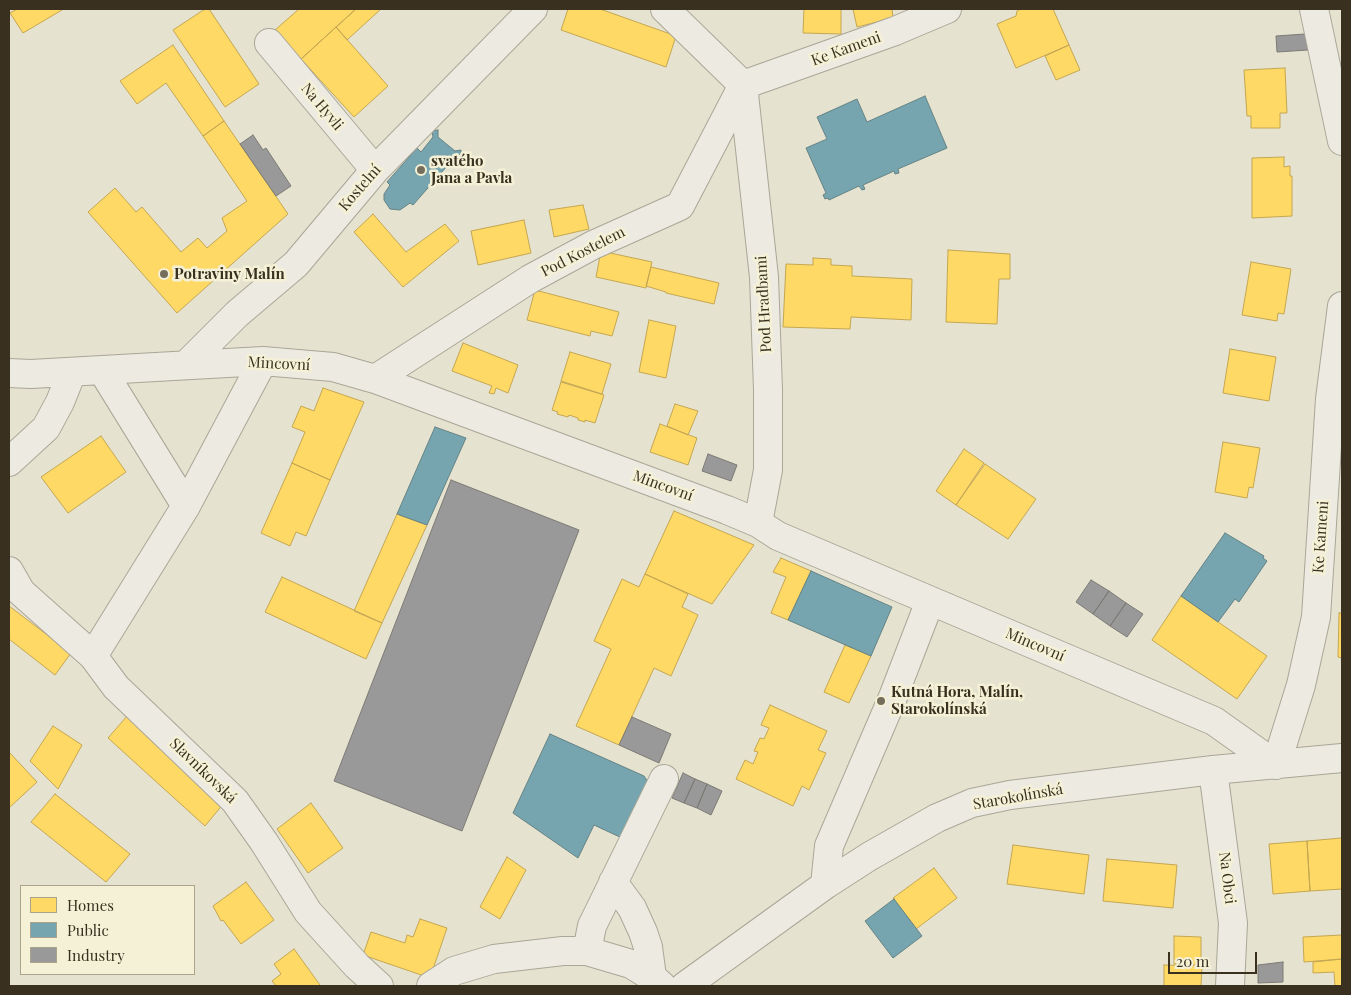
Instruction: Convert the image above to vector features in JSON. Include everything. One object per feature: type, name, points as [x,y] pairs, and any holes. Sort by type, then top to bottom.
[{"type":"street","name":"Kostelní","points":[[186,365],[237,314],[296,264],[375,170],[532,9]]},
{"type":"street","points":[[665,9],[743,84]]},
{"type":"street","name":"Ke Kameni","points":[[743,84],[895,31],[947,9]]},
{"type":"street","points":[[1314,9],[1342,141]]},
{"type":"street","name":"Na Hyvli","points":[[270,43],[375,170]]},
{"type":"street","name":"Pod Kostelem","points":[[375,379],[530,280],[594,245],[680,206],[743,84]]},
{"type":"street","name":"Pod Hradbami","points":[[743,84],[764,277],[768,380],[768,470],[758,523]]},
{"type":"street","name":"Ke Kameni","points":[[1276,765],[1301,685],[1316,617],[1330,399],[1342,306]]},
{"type":"street","points":[[93,656],[186,506],[263,361]]},
{"type":"street","name":"Mincovní","points":[[9,373],[72,372],[263,361],[332,367],[375,379],[758,523],[778,536],[1214,721],[1276,765]]},
{"type":"street","points":[[102,370],[186,506]]},
{"type":"street","points":[[9,462],[46,428],[60,402],[72,372]]},
{"type":"street","name":"Slavníkovská","points":[[9,571],[21,592],[93,656],[116,687],[235,801],[264,842],[308,912],[357,966],[379,986]]},
{"type":"street","points":[[825,885],[829,846],[893,697],[930,601]]},
{"type":"street","name":"Starokolínská","points":[[685,986],[825,885],[870,856],[937,818],[972,803],[1010,795],[1213,770],[1342,758]]},
{"type":"street","name":"Na Obci","points":[[1213,770],[1233,923],[1230,986]]},
{"type":"street","points":[[586,952],[592,926],[664,779]]},
{"type":"street","points":[[614,882],[632,908],[643,932],[657,982]]},
{"type":"street","points":[[431,986],[454,971],[494,959],[563,951],[586,952],[631,964],[657,982]]},
{"type":"building: Homes","points":[[17,9],[62,10],[23,33],[10,13]]},
{"type":"building: Homes","points":[[205,9],[209,9],[259,84],[225,107],[173,30]]},
{"type":"building: Homes","points":[[299,9],[356,9],[301,59],[275,30]]},
{"type":"building: Homes","points":[[356,9],[381,9],[347,40],[336,27]]},
{"type":"building: Homes","points":[[568,9],[600,9],[676,36],[666,67],[561,30]]},
{"type":"building: Homes","points":[[804,9],[841,9],[841,34],[803,33]]},
{"type":"building: Homes","points":[[853,9],[892,9],[893,18],[857,27]]},
{"type":"building: Homes","points":[[1021,9],[1053,9],[1069,45],[1016,68],[997,24],[1016,16],[1017,11]]},
{"type":"building: Homes","points":[[336,27],[388,86],[354,117],[301,59]]},
{"type":"building: Homes","points":[[173,45],[224,121],[203,136],[166,83],[137,104],[120,81]]},
{"type":"building: Homes","points":[[1069,45],[1080,70],[1056,80],[1045,56]]},
{"type":"building: Homes","points":[[1285,68],[1287,113],[1280,113],[1280,128],[1251,128],[1251,116],[1247,116],[1244,70]]},
{"type":"building: Homes","points":[[224,121],[288,214],[177,313],[88,212],[115,188],[136,212],[142,207],[181,252],[198,238],[207,248],[227,231],[222,218],[247,201],[203,136]]},
{"type":"building: Homes","points":[[1284,157],[1284,167],[1290,166],[1290,176],[1292,176],[1292,216],[1252,218],[1252,158]]},
{"type":"building: Homes","points":[[583,205],[589,229],[554,237],[549,210]]},
{"type":"building: Homes","points":[[373,214],[406,252],[445,224],[459,241],[403,287],[354,232]]},
{"type":"building: Homes","points":[[524,220],[531,253],[478,265],[471,231]]},
{"type":"building: Homes","points":[[948,250],[1010,254],[1010,279],[999,279],[997,324],[946,322]]},
{"type":"building: Homes","points":[[601,251],[652,262],[646,288],[596,277]]},
{"type":"building: Homes","points":[[813,258],[831,259],[831,265],[852,266],[852,276],[912,279],[911,320],[851,317],[850,329],[783,327],[786,264],[813,265]]},
{"type":"building: Homes","points":[[1251,262],[1291,269],[1284,314],[1278,313],[1277,321],[1242,315]]},
{"type":"building: Homes","points":[[651,267],[719,283],[714,304],[666,293],[646,286]]},
{"type":"building: Homes","points":[[535,290],[619,312],[612,336],[591,331],[590,336],[527,320]]},
{"type":"building: Homes","points":[[649,320],[676,326],[666,378],[639,372]]},
{"type":"building: Homes","points":[[463,343],[518,365],[508,393],[496,388],[494,394],[489,393],[492,386],[452,371]]},
{"type":"building: Homes","points":[[1230,349],[1276,357],[1269,401],[1223,393]]},
{"type":"building: Homes","points":[[570,352],[611,364],[602,394],[561,381]]},
{"type":"building: Homes","points":[[561,382],[604,395],[595,423],[578,420],[578,418],[569,415],[568,417],[557,414],[558,412],[552,410]]},
{"type":"building: Homes","points":[[323,388],[364,402],[330,480],[292,463],[305,432],[292,427],[301,406],[314,411]]},
{"type":"building: Homes","points":[[675,404],[698,411],[688,435],[667,426]]},
{"type":"building: Homes","points":[[660,424],[697,438],[688,465],[650,452]]},
{"type":"building: Homes","points":[[101,436],[126,472],[68,513],[41,477]]},
{"type":"building: Homes","points":[[1223,442],[1260,448],[1253,488],[1249,487],[1247,498],[1215,492]]},
{"type":"building: Homes","points":[[964,449],[984,463],[956,505],[936,491]]},
{"type":"building: Homes","points":[[292,463],[330,480],[306,536],[296,532],[290,546],[261,533]]},
{"type":"building: Homes","points":[[985,464],[1036,499],[1008,539],[956,505]]},
{"type":"building: Homes","points":[[674,511],[754,545],[712,604],[645,574]]},
{"type":"building: Homes","points":[[397,514],[427,525],[382,623],[354,611]]},
{"type":"building: Homes","points":[[781,558],[811,571],[788,620],[771,613],[786,577],[773,572]]},
{"type":"building: Homes","points":[[645,574],[688,594],[682,607],[698,615],[671,676],[654,668],[619,745],[576,726],[611,649],[594,641],[622,579],[639,587]]},
{"type":"building: Homes","points":[[282,577],[382,623],[366,659],[265,612]]},
{"type":"building: Homes","points":[[1181,596],[1267,656],[1237,699],[1152,640]]},
{"type":"building: Homes","points":[[9,606],[71,653],[55,675],[9,639]]},
{"type":"building: Homes","points":[[1339,613],[1342,613],[1342,658],[1338,657]]},
{"type":"building: Homes","points":[[845,645],[871,656],[849,703],[824,692]]},
{"type":"building: Homes","points":[[770,705],[827,731],[818,750],[826,753],[809,790],[802,786],[793,806],[736,779],[745,760],[753,764],[758,752],[754,751],[760,738],[764,739],[769,728],[761,725]]},
{"type":"building: Homes","points":[[128,715],[224,803],[205,826],[108,738]]},
{"type":"building: Homes","points":[[53,726],[82,745],[58,789],[30,761]]},
{"type":"building: Homes","points":[[9,752],[37,782],[9,808]]},
{"type":"building: Homes","points":[[55,794],[130,854],[106,882],[31,822]]},
{"type":"building: Homes","points":[[311,803],[343,848],[308,873],[277,829]]},
{"type":"building: Homes","points":[[1342,838],[1342,889],[1310,891],[1307,841]]},
{"type":"building: Homes","points":[[1307,841],[1310,891],[1273,894],[1269,844]]},
{"type":"building: Homes","points":[[1013,845],[1089,855],[1084,894],[1007,884]]},
{"type":"building: Homes","points":[[507,857],[526,870],[500,919],[480,907]]},
{"type":"building: Homes","points":[[1107,859],[1177,865],[1173,908],[1103,901]]},
{"type":"building: Homes","points":[[934,868],[957,898],[916,929],[893,898]]},
{"type":"building: Homes","points":[[246,882],[274,920],[241,944],[223,920],[221,921],[213,906]]},
{"type":"building: Homes","points":[[420,919],[447,928],[430,978],[363,955],[371,932],[405,943],[407,935],[413,937]]},
{"type":"building: Homes","points":[[1342,935],[1342,959],[1304,962],[1303,937]]},
{"type":"building: Homes","points":[[1174,936],[1201,937],[1201,965],[1174,964]]},
{"type":"building: Homes","points":[[294,949],[320,985],[276,986],[272,981],[281,974],[274,964]]},
{"type":"building: Homes","points":[[1342,959],[1342,986],[1335,986],[1334,972],[1313,973],[1313,962]]},
{"type":"building: Homes","points":[[1164,965],[1202,966],[1201,986],[1164,986]]},
{"type":"building: Public","points":[[925,96],[947,148],[898,169],[899,173],[895,174],[894,171],[863,185],[865,189],[862,190],[859,186],[829,200],[828,198],[825,199],[823,195],[826,193],[806,148],[827,139],[817,117],[857,99],[867,122]]},
{"type":"building: Public","name":"svatého Jana a Pavla","points":[[438,130],[438,137],[455,151],[461,150],[461,154],[455,157],[413,205],[410,203],[400,210],[390,209],[384,200],[384,194],[390,185],[387,182],[417,148],[421,152],[433,137],[432,131]]},
{"type":"building: Public","points":[[435,427],[466,438],[427,525],[397,514]]},
{"type":"building: Public","points":[[1225,533],[1264,556],[1263,558],[1267,561],[1239,602],[1235,599],[1218,622],[1181,596]]},
{"type":"building: Public","points":[[811,571],[892,607],[871,656],[788,620]]},
{"type":"building: Public","points":[[550,734],[644,776],[648,782],[622,838],[594,825],[578,858],[513,813]]},
{"type":"building: Public","points":[[894,899],[922,936],[893,958],[865,921]]},
{"type":"building: Industry","points":[[1305,34],[1308,50],[1277,52],[1276,36]]},
{"type":"building: Industry","points":[[253,135],[263,150],[266,148],[291,186],[276,196],[240,144]]},
{"type":"building: Industry","points":[[708,454],[737,465],[731,481],[702,471]]},
{"type":"building: Industry","points":[[451,480],[579,530],[462,831],[334,781]]},
{"type":"building: Industry","points":[[1091,580],[1109,591],[1093,614],[1076,602]]},
{"type":"building: Industry","points":[[1109,591],[1126,603],[1110,626],[1093,614]]},
{"type":"building: Industry","points":[[1126,603],[1143,614],[1127,637],[1110,626]]},
{"type":"building: Industry","points":[[632,717],[671,734],[659,763],[619,745]]},
{"type":"building: Industry","points":[[683,773],[695,779],[684,803],[672,798]]},
{"type":"building: Industry","points":[[695,779],[707,784],[697,808],[684,803]]},
{"type":"building: Industry","points":[[707,784],[722,791],[711,815],[697,808]]},
{"type":"building: Industry","points":[[1283,962],[1283,982],[1258,983],[1258,965]]},
{"type":"place","name":"svatého Jana a Pavla","points":[[421,170]]},
{"type":"place","name":"Potraviny Malín","points":[[164,274]]},
{"type":"place","name":"Kutná Hora, Malín, Starokolínská","points":[[881,701]]}]
